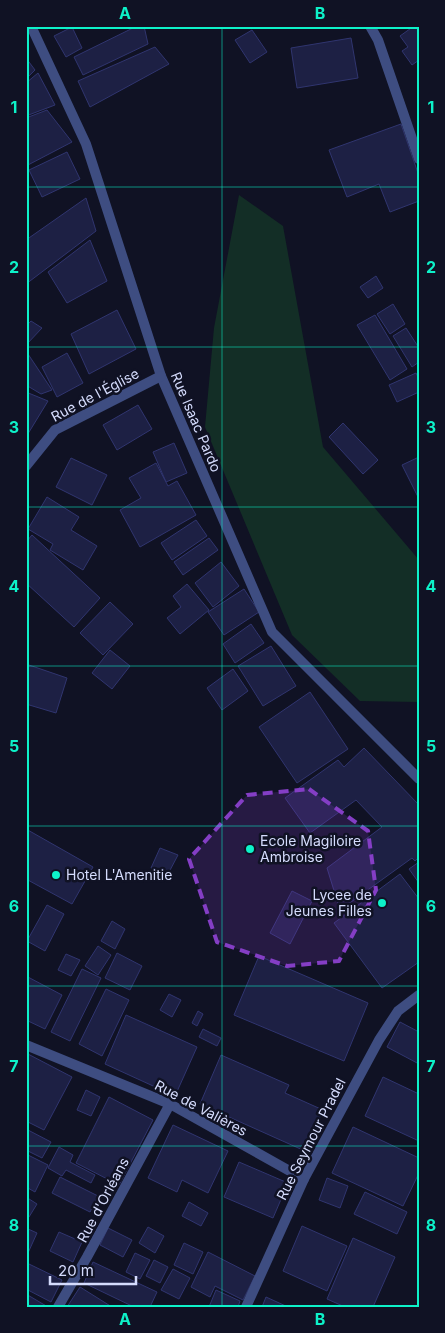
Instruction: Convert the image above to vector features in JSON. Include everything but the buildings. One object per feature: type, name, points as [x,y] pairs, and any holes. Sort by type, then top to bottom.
[{"type":"street","name":"Rue Isaac Pardo","points":[[31,26],[86,144],[161,376],[272,632],[419,779]]},
{"type":"street","points":[[370,26],[378,40],[419,159]]},
{"type":"street","name":"Rue de l'Église","points":[[26,465],[55,430],[161,376]]},
{"type":"street","name":"Rue Seymour Pradel","points":[[246,1307],[304,1179],[379,1040],[398,1012],[419,995]]},
{"type":"street","name":"Rue de Valières","points":[[26,1045],[170,1104],[304,1179]]},
{"type":"street","name":"Rue d'Orléans","points":[[58,1307],[170,1104]]},
{"type":"highlighted area","points":[[309,789],[368,831],[376,890],[339,961],[287,966],[217,942],[189,859],[247,795]]},
{"type":"green space","points":[[239,195],[283,226],[323,447],[419,560],[419,702],[360,701],[292,635],[205,427],[214,328]]},
{"type":"place","name":"Ecole Magiloire Ambroise","points":[[250,849]]},
{"type":"place","name":"Hotel L'Amenitie","points":[[56,875]]},
{"type":"place","name":"Lycee de Jeunes Filles","points":[[382,903]]}]
